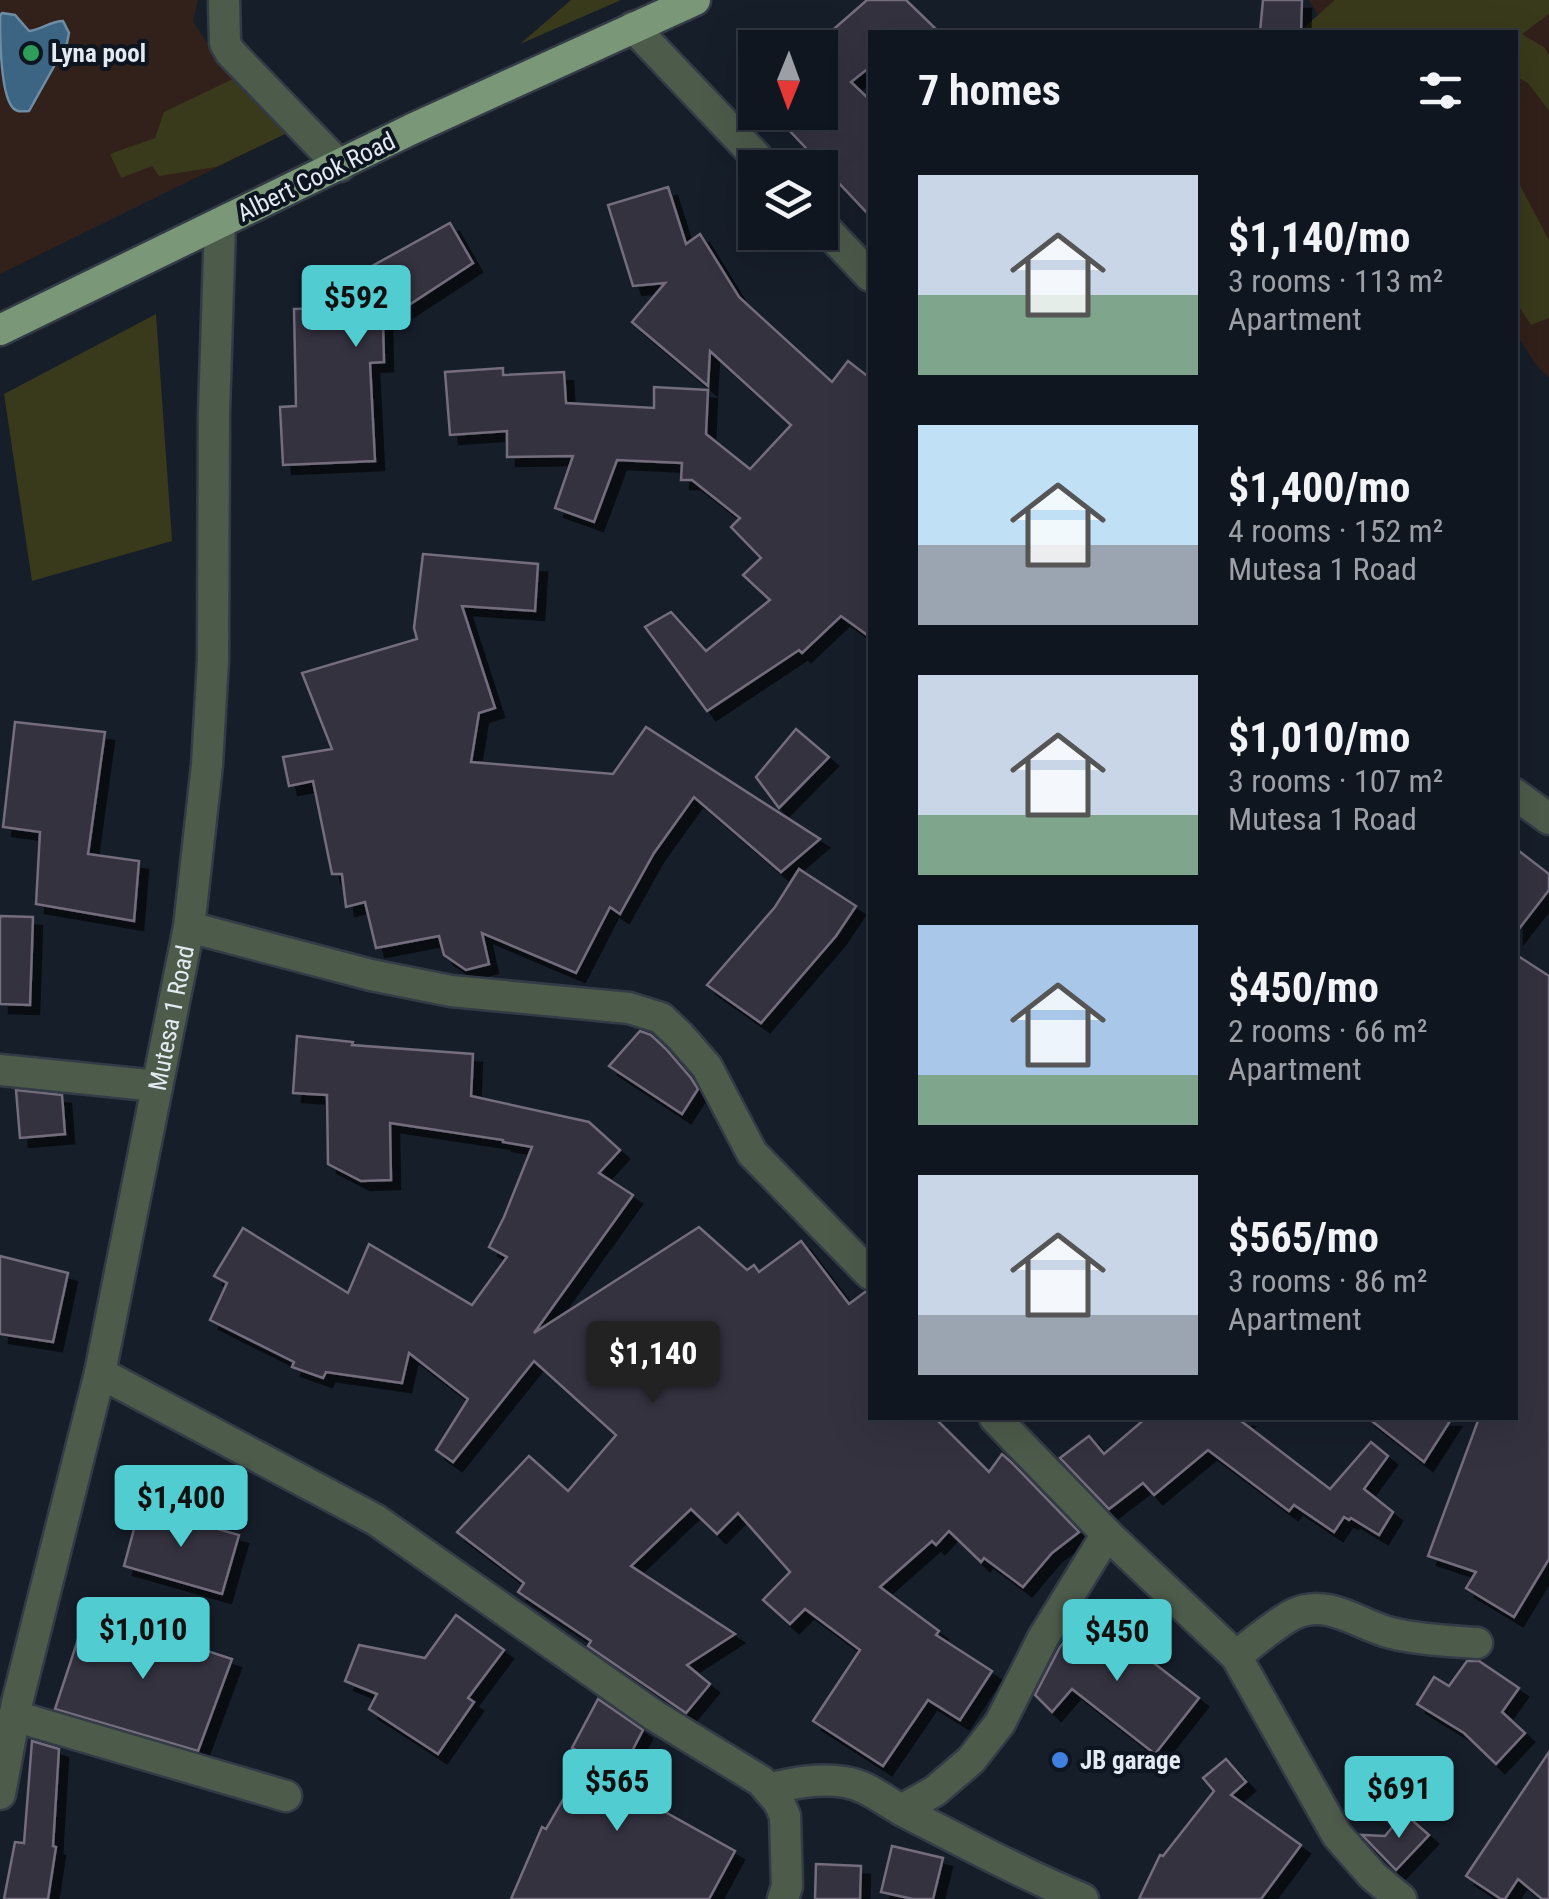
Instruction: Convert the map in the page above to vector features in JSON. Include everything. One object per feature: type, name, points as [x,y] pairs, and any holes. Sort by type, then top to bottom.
[{"type":"main road","name":"Albert Cook Road","points":[[0,330],[412,129],[695,0]]},
{"type":"street","points":[[224,0],[223,27],[230,52],[340,166]]},
{"type":"street","points":[[634,27],[750,150]]},
{"type":"street","name":"Mutesa 1 Road","points":[[0,1794],[14,1716],[100,1372],[188,927],[213,660],[220,224]]},
{"type":"street","points":[[838,242],[868,274]]},
{"type":"street","points":[[1518,796],[1549,819]]},
{"type":"street","points":[[188,927],[450,992],[629,1008],[660,1018],[707,1067],[752,1153],[868,1272]]},
{"type":"street","points":[[0,1070],[157,1086]]},
{"type":"street","points":[[100,1372],[376,1520],[655,1716],[761,1782],[786,1816],[787,1886],[783,1899]]},
{"type":"street","points":[[997,1420],[1107,1534],[1236,1656],[1336,1835],[1373,1876],[1402,1899]]},
{"type":"street","points":[[901,1810],[935,1791],[971,1760],[1000,1723],[1043,1638],[1107,1534]]},
{"type":"street","points":[[1236,1656],[1294,1614],[1316,1609],[1337,1611],[1388,1632],[1478,1644]]},
{"type":"street","points":[[14,1716],[286,1796]]},
{"type":"street","points":[[768,1789],[808,1780],[868,1788],[901,1810],[1083,1899]]},
{"type":"shaded area","points":[[0,0],[198,0],[193,22],[233,79],[291,119],[287,133],[0,274]]},
{"type":"shaded area","points":[[1309,0],[1549,0],[1549,378],[1518,337],[1518,30],[1327,30]]},
{"type":"green space","points":[[571,0],[621,0],[520,44]]},
{"type":"green space","points":[[1335,0],[1549,0],[1549,14],[1522,34],[1545,48],[1549,56],[1549,111],[1528,83],[1518,78],[1518,30],[1301,30]]},
{"type":"green space","points":[[233,79],[291,119],[287,133],[216,167],[159,176],[152,166],[121,178],[110,154],[155,138],[164,112]]},
{"type":"green space","points":[[1518,182],[1549,240],[1549,318],[1531,325],[1518,305]]},
{"type":"green space","points":[[156,314],[172,541],[32,581],[4,394]]},
{"type":"water","name":"Lyna pool","points":[[2,13],[15,15],[29,31],[63,21],[69,33],[29,111],[13,108],[5,91]]},
{"type":"building","points":[[867,0],[906,0],[937,30],[868,30],[868,69],[851,82],[868,98],[868,214],[838,182],[838,150],[808,150],[789,130],[838,130],[838,30],[833,30]]},
{"type":"building","points":[[1263,0],[1302,0],[1301,30],[1260,30]]},
{"type":"building","points":[[668,187],[686,244],[700,234],[739,297],[832,382],[848,361],[868,376],[868,636],[841,616],[802,653],[799,650],[707,711],[645,627],[671,612],[706,651],[770,600],[743,575],[761,558],[731,527],[740,518],[692,480],[681,480],[682,463],[617,460],[594,522],[555,508],[573,456],[507,457],[507,431],[450,435],[445,372],[503,368],[503,375],[564,372],[566,403],[654,408],[654,387],[708,390],[706,434],[750,469],[791,425],[710,351],[708,386],[632,322],[665,283],[633,286],[608,205]]},
{"type":"building","points":[[450,223],[473,263],[383,322],[384,362],[370,363],[375,461],[283,465],[280,407],[296,406],[294,309],[334,308],[325,292]]},
{"type":"building","points":[[423,554],[538,564],[535,611],[462,606],[495,708],[479,713],[471,762],[613,774],[646,727],[820,839],[781,872],[694,797],[654,853],[620,914],[610,907],[576,973],[482,933],[489,964],[466,970],[444,955],[439,936],[376,948],[365,902],[346,907],[342,874],[332,874],[313,781],[289,786],[283,757],[332,749],[302,673],[417,639],[414,628]]},
{"type":"building","points":[[15,722],[105,732],[88,854],[139,861],[134,921],[36,904],[40,832],[3,827]]},
{"type":"building","points":[[796,729],[829,757],[779,808],[756,777]]},
{"type":"building","points":[[1518,850],[1549,874],[1549,890],[1518,930]]},
{"type":"building","points":[[799,869],[856,906],[836,936],[761,1023],[707,985],[775,907]]},
{"type":"building","points":[[0,916],[33,917],[30,1005],[0,1004]]},
{"type":"building","points":[[1518,956],[1549,976],[1549,1559],[1514,1617],[1466,1588],[1476,1572],[1428,1556],[1478,1420],[1518,1420]]},
{"type":"building","points":[[640,1031],[666,1049],[698,1089],[682,1114],[609,1066]]},
{"type":"building","points":[[297,1036],[353,1042],[352,1045],[473,1054],[471,1096],[589,1122],[620,1150],[599,1173],[633,1195],[534,1333],[699,1227],[747,1270],[754,1265],[759,1272],[801,1241],[849,1304],[868,1292],[868,1420],[937,1420],[989,1472],[1002,1454],[1079,1532],[1052,1553],[1023,1587],[984,1558],[981,1562],[949,1531],[880,1587],[939,1631],[936,1635],[992,1671],[960,1720],[928,1700],[883,1766],[813,1721],[860,1650],[805,1609],[790,1624],[763,1600],[790,1572],[738,1513],[717,1534],[691,1509],[631,1566],[735,1634],[687,1665],[710,1684],[686,1713],[518,1592],[524,1583],[457,1532],[529,1456],[568,1491],[616,1435],[534,1361],[453,1462],[436,1450],[468,1399],[409,1353],[402,1383],[326,1372],[323,1378],[292,1367],[294,1362],[210,1320],[227,1283],[214,1276],[243,1228],[348,1293],[369,1244],[472,1305],[507,1257],[489,1247],[532,1147],[390,1123],[391,1180],[361,1181],[328,1164],[327,1095],[293,1093]]},
{"type":"building","points":[[16,1090],[62,1095],[65,1134],[20,1138]]},
{"type":"building","points":[[0,1256],[68,1273],[53,1342],[0,1334]]},
{"type":"building","points":[[1144,1420],[1242,1420],[1330,1489],[1371,1442],[1388,1456],[1364,1489],[1393,1512],[1379,1535],[1344,1517],[1334,1532],[1294,1505],[1289,1511],[1208,1450],[1154,1495],[1143,1483],[1109,1509],[1060,1458],[1089,1436],[1104,1454]]},
{"type":"building","points":[[1371,1420],[1451,1420],[1424,1462]]},
{"type":"building","points":[[140,1507],[239,1535],[222,1594],[124,1566]]},
{"type":"building","points":[[87,1612],[232,1659],[198,1751],[55,1709]]},
{"type":"building","points":[[1088,1612],[1199,1698],[1155,1754],[1072,1689],[1052,1712],[1035,1695],[1060,1647]]},
{"type":"building","points":[[456,1615],[504,1650],[468,1698],[474,1702],[438,1754],[369,1709],[377,1694],[345,1681],[359,1645],[425,1658]]},
{"type":"building","points":[[1467,1661],[1479,1661],[1519,1688],[1502,1712],[1525,1733],[1496,1764],[1464,1733],[1417,1704],[1434,1677],[1449,1686]]},
{"type":"building","points":[[598,1699],[643,1730],[615,1784],[735,1851],[709,1899],[511,1899],[542,1827],[546,1829],[588,1756],[572,1748]]},
{"type":"building","points":[[32,1741],[59,1749],[53,1846],[56,1847],[48,1899],[4,1899],[15,1842],[24,1843]]},
{"type":"building","points":[[1549,1752],[1549,1899],[1542,1899],[1518,1879],[1505,1899],[1501,1899],[1466,1876]]},
{"type":"building","points":[[1226,1759],[1246,1782],[1231,1795],[1301,1845],[1261,1899],[1139,1899],[1160,1855],[1214,1791],[1203,1778]]},
{"type":"building","points":[[1404,1813],[1429,1835],[1396,1870],[1362,1835],[1385,1836]]},
{"type":"building","points":[[892,1846],[943,1858],[933,1899],[881,1892]]},
{"type":"building","points":[[816,1864],[861,1866],[860,1899],[815,1899]]},
{"type":"place","name":"Lyna pool","points":[[31,53]]},
{"type":"place","name":"JB garage","points":[[1060,1760]]}]
